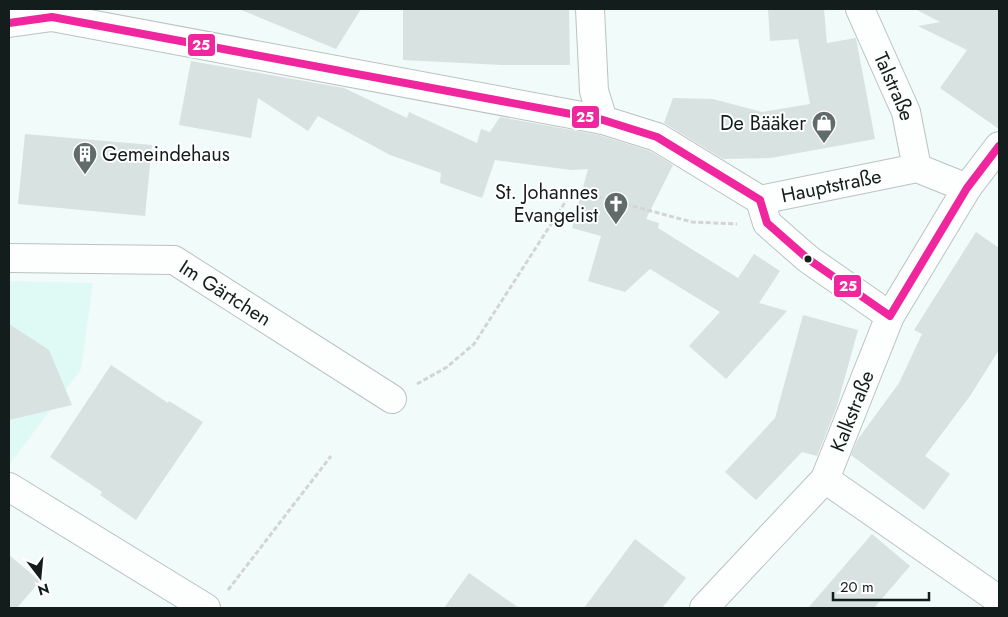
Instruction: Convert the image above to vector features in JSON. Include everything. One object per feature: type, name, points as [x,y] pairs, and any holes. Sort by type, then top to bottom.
[{"type":"street","points":[[590,9],[594,90],[603,120]]},
{"type":"street","name":"Talstraße","points":[[860,9],[906,112],[917,168]]},
{"type":"street","name":"Hauptstraße","points":[[9,23],[52,17],[603,120],[657,137],[760,200],[917,168]]},
{"type":"street","points":[[917,168],[967,188],[999,146]]},
{"type":"street","name":"Kalkstraße","points":[[704,608],[825,479],[890,316],[967,188]]},
{"type":"street","points":[[760,200],[767,223],[808,259],[890,316]]},
{"type":"street","name":"Im Gärtchen","points":[[9,258],[174,260],[392,398]]},
{"type":"street","points":[[825,479],[999,600]]},
{"type":"street","points":[[9,487],[216,601]]},
{"type":"path","points":[[392,398],[447,367],[474,344],[573,190],[692,222],[725,224]]},
{"type":"path","points":[[216,601],[331,456]]},
{"type":"shaded area","points":[[9,281],[93,283],[81,369],[9,465]]},
{"type":"building","points":[[239,9],[361,9],[336,49]]},
{"type":"building","points":[[403,9],[569,9],[570,65],[502,65],[403,60]]},
{"type":"building","points":[[768,9],[824,9],[827,43],[856,38],[875,139],[771,158],[723,159],[664,123],[673,98],[713,99],[762,112],[810,104],[798,39],[770,41]]},
{"type":"building","points":[[915,9],[999,9],[999,129],[940,88],[967,50],[918,26],[940,22]]},
{"type":"building","points":[[191,61],[344,88],[407,118],[409,112],[477,143],[481,129],[490,132],[500,117],[599,135],[650,151],[673,165],[646,219],[659,223],[658,228],[738,278],[754,254],[780,271],[759,303],[787,311],[726,379],[689,346],[720,312],[650,269],[625,292],[588,281],[601,236],[572,228],[588,169],[571,170],[495,160],[482,198],[440,183],[441,173],[390,155],[318,116],[308,131],[258,98],[251,138],[179,125]]},
{"type":"building","name":"Gemeindehaus","points":[[25,134],[152,145],[145,216],[18,204]]},
{"type":"building","points":[[976,232],[999,248],[999,350],[970,396],[925,456],[950,474],[924,510],[851,455],[858,439],[899,383],[922,334],[914,330]]},
{"type":"building","points":[[803,315],[858,330],[837,406],[817,456],[802,452],[756,500],[725,472],[775,418]]},
{"type":"building","points":[[9,324],[49,350],[72,405],[9,420]]},
{"type":"building","points":[[111,365],[168,403],[169,401],[203,422],[136,520],[100,495],[102,492],[50,457]]},
{"type":"building","points":[[872,534],[910,566],[874,608],[808,608]]},
{"type":"building","points":[[635,539],[686,578],[662,608],[584,608]]},
{"type":"building","points":[[9,555],[40,581],[17,608],[9,608]]},
{"type":"building","points":[[469,573],[519,608],[444,608]]},
{"type":"transit line","name":"25","points":[[9,23],[52,17],[603,120],[657,137],[760,200]]},
{"type":"transit line","name":"25","points":[[890,316],[967,188],[999,146]]},
{"type":"transit line","name":"25","points":[[760,200],[767,223],[808,259],[890,316]]},
{"type":"place","name":"De Bääker","points":[[824,144]]},
{"type":"place","name":"Gemeindehaus","points":[[85,175]]},
{"type":"place","name":"St. Johannes Evangelist","points":[[616,225]]}]
